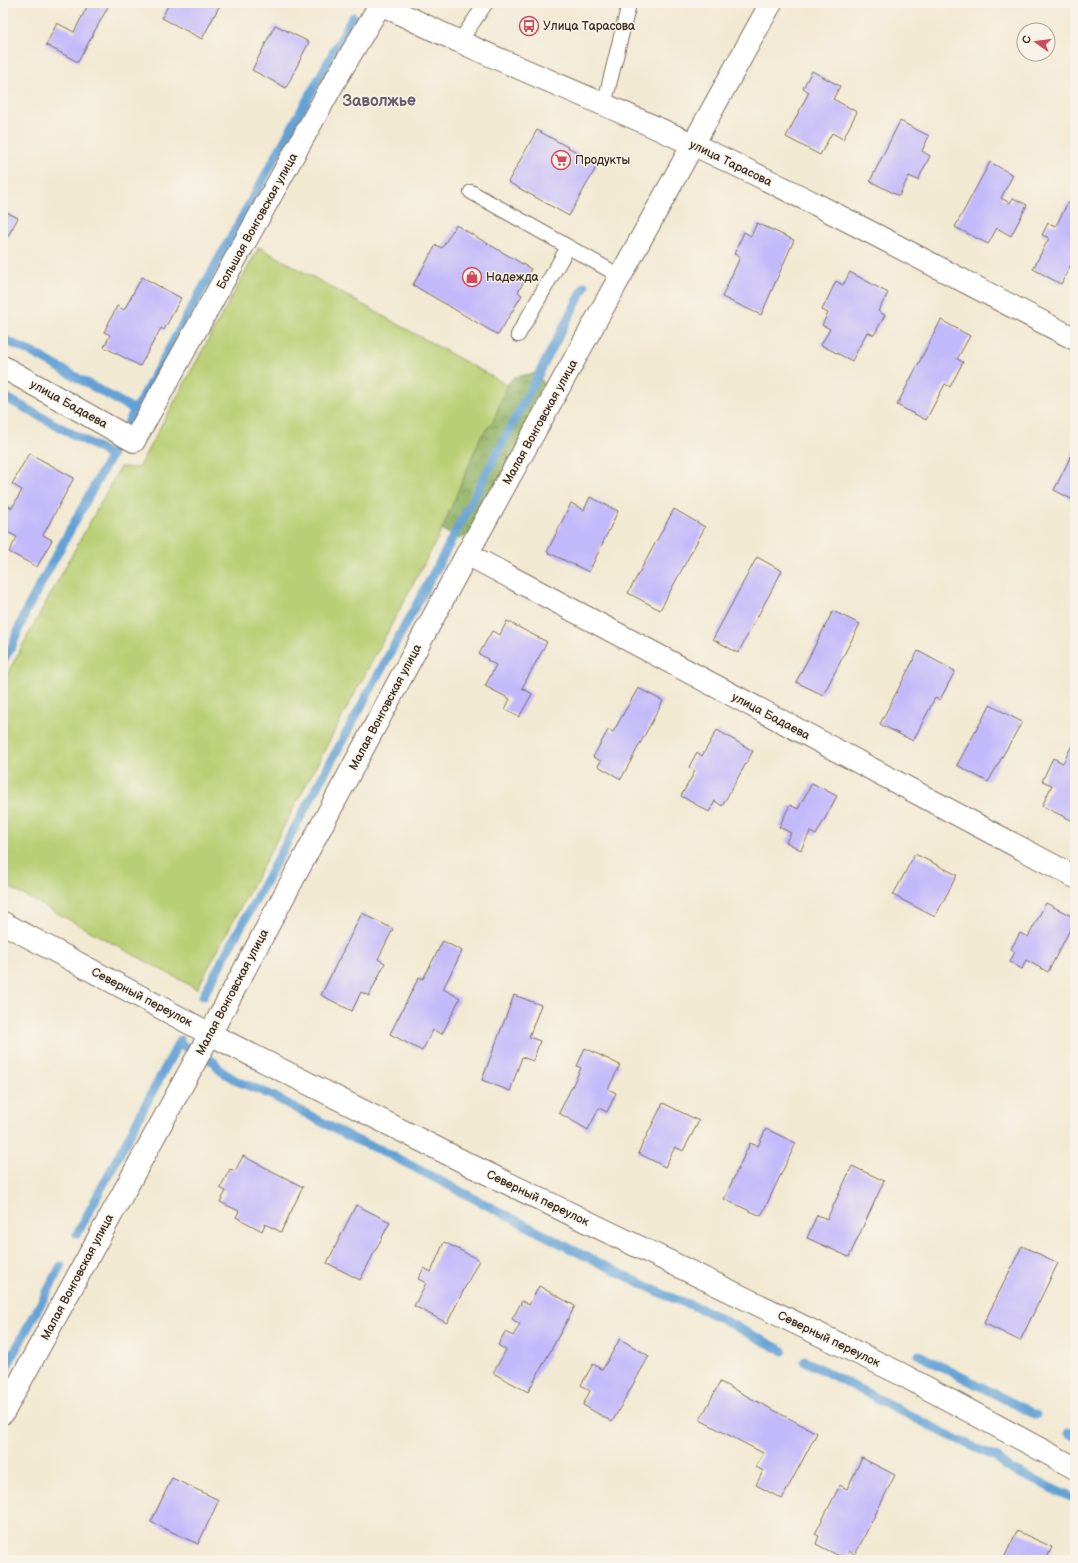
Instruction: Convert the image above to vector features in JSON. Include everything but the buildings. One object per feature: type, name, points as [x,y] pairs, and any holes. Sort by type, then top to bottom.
[{"type":"street","name":"улица Тарасова","points":[[380,3],[460,41],[756,174],[1075,339]]},
{"type":"street","name":"Большая Вонговская улица","points":[[134,441],[333,84],[380,3]]},
{"type":"street","name":"Малая Вонговская улица","points":[[3,1413],[210,1034],[467,554],[771,3]]},
{"type":"street","name":"улица Бадаева","points":[[3,367],[134,441]]},
{"type":"street","name":"улица Бадаева","points":[[467,554],[1075,877]]},
{"type":"street","name":"Северный переулок","points":[[3,923],[210,1034],[474,1167],[899,1373],[1075,1468]]},
{"type":"lane","points":[[460,41],[486,3]]},
{"type":"lane","points":[[604,105],[629,4],[628,3]]},
{"type":"lane","points":[[471,192],[620,276]]},
{"type":"lane","points":[[518,335],[568,247]]},
{"type":"green space","points":[[259,247],[507,385],[494,420],[481,436],[442,530],[197,989],[3,884],[3,681],[120,467],[138,468]]},
{"type":"green space","points":[[536,373],[550,391],[471,534],[459,539],[442,530],[481,436],[494,420],[507,385],[514,377]]},
{"type":"waterway","points":[[128,423],[353,17]]},
{"type":"waterway","points":[[203,996],[443,556],[585,286]]},
{"type":"waterway","points":[[3,339],[33,353],[135,410]]},
{"type":"waterway","points":[[3,396],[102,450],[110,457]]},
{"type":"waterway","points":[[3,661],[12,646],[26,611],[115,448]]},
{"type":"waterway","points":[[77,1234],[180,1040]]},
{"type":"waterway","points":[[178,1043],[189,1049]]},
{"type":"waterway","points":[[210,1060],[214,1062],[221,1071],[237,1081],[269,1094],[354,1139],[381,1150],[579,1253],[667,1296],[704,1310],[783,1351]]},
{"type":"waterway","points":[[3,1373],[61,1266]]},
{"type":"waterway","points":[[919,1355],[1036,1415]]},
{"type":"waterway","points":[[805,1361],[946,1434],[998,1458],[1006,1467],[1075,1499]]},
{"type":"waterway","points":[[1069,1433],[1075,1436]]},
{"type":"place","name":"Улица Тарасова","points":[[529,26]]},
{"type":"place","name":"Продукты","points":[[561,160]]},
{"type":"place","name":"Надежда","points":[[472,277]]},
{"type":"district","name":"Заволжье","points":[[379,100]]}]
